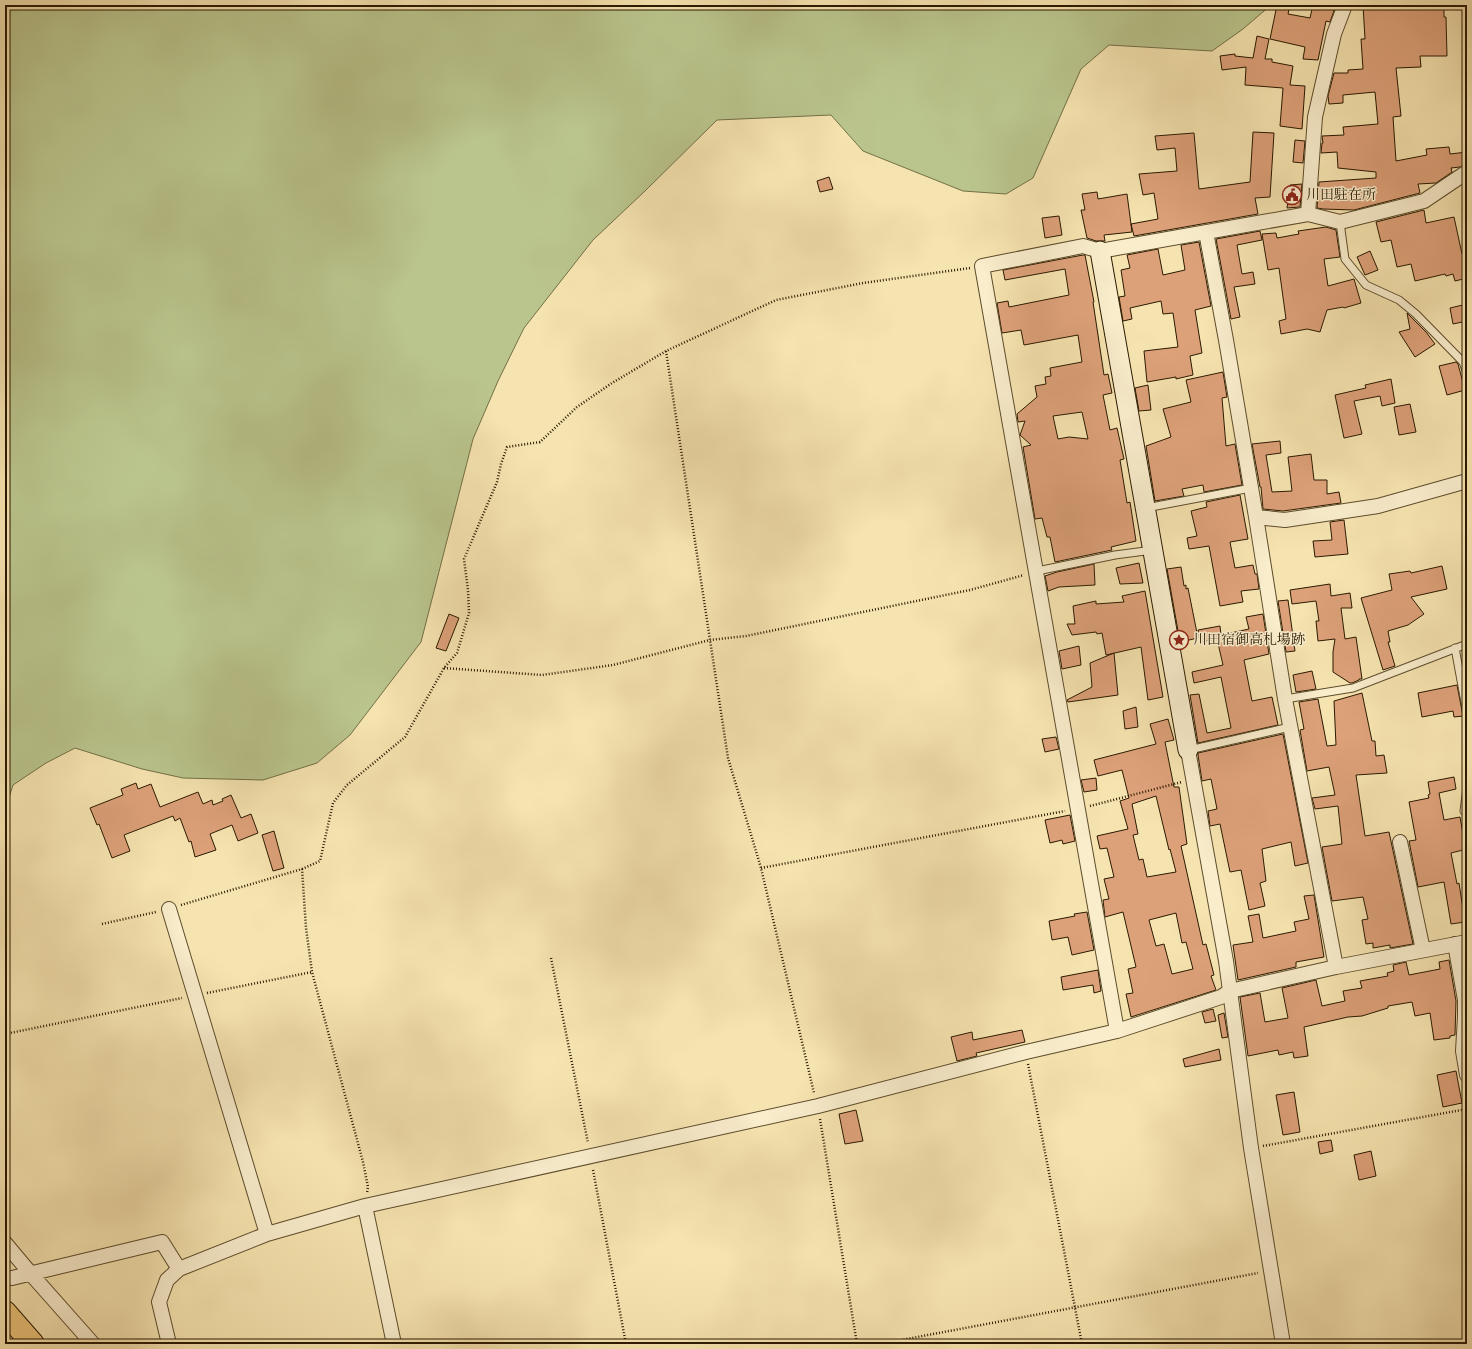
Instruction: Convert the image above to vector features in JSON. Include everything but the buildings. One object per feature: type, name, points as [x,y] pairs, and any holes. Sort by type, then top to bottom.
[{"type":"highway","points":[[5,1312],[33,1344]]},
{"type":"street","points":[[1308,214],[1315,117],[1334,34],[1345,5]]},
{"type":"street","points":[[1117,1031],[982,266],[1083,246],[1100,251],[1308,214],[1340,222],[1424,201],[1467,172]]},
{"type":"street","points":[[1206,232],[1256,516],[1285,699],[1336,967]]},
{"type":"street","points":[[1100,251],[1226,961],[1251,1148],[1283,1344]]},
{"type":"street","points":[[1256,516],[1285,520],[1378,506],[1467,480]]},
{"type":"street","points":[[1400,842],[1423,950]]},
{"type":"street","points":[[169,909],[267,1234]]},
{"type":"street","points":[[169,1344],[159,1302],[167,1280],[178,1269],[267,1234],[365,1206],[818,1106],[1026,1052],[1117,1031],[1221,997],[1230,991],[1336,967],[1461,943],[1465,1000],[1463,1051],[1467,1075]]},
{"type":"street","points":[[365,1206],[394,1344]]},
{"type":"street","points":[[12,1278],[162,1242],[178,1269]]},
{"type":"street","points":[[5,1243],[30,1274],[94,1344]]},
{"type":"lane","points":[[1340,222],[1345,259],[1366,284],[1399,300],[1416,314],[1463,362],[1467,373]]},
{"type":"lane","points":[[1146,508],[1251,488]]},
{"type":"lane","points":[[1037,571],[1115,555],[1153,550]]},
{"type":"lane","points":[[1285,699],[1353,688],[1467,644]]},
{"type":"lane","points":[[1455,648],[1467,712]]},
{"type":"lane","points":[[1188,750],[1290,727]]},
{"type":"lane","points":[[1464,811],[1467,788]]},
{"type":"path","points":[[102,924],[169,909],[302,869],[320,860],[332,803],[347,785],[405,737],[444,668],[458,653],[469,613],[464,559],[497,482],[507,447],[540,442],[577,407],[612,383],[666,351],[776,300],[863,283],[982,266]]},
{"type":"path","points":[[666,351],[728,758],[761,868],[818,1106],[857,1344]]},
{"type":"path","points":[[444,668],[542,675],[613,665],[710,640],[746,636],[970,590],[1037,571]]},
{"type":"path","points":[[761,868],[1078,808],[1194,779]]},
{"type":"path","points":[[302,869],[306,928],[312,972],[364,1162],[368,1187],[365,1206]]},
{"type":"path","points":[[551,958],[626,1344]]},
{"type":"path","points":[[5,1034],[312,972]]},
{"type":"path","points":[[1026,1052],[1082,1344]]},
{"type":"path","points":[[1251,1148],[1467,1108]]},
{"type":"path","points":[[880,1344],[1270,1271]]},
{"type":"green space","points":[[5,5],[1271,5],[1243,29],[1212,51],[1109,45],[1081,69],[1033,178],[1006,194],[963,191],[863,151],[831,115],[717,120],[593,240],[524,328],[498,381],[473,439],[421,642],[350,735],[317,763],[263,780],[183,778],[142,769],[75,748],[46,763],[13,785],[5,810]]},
{"type":"place","name":"川田駐在所","points":[[1292,195]]},
{"type":"place","name":"川田宿御高札場跡","points":[[1179,640]]}]
